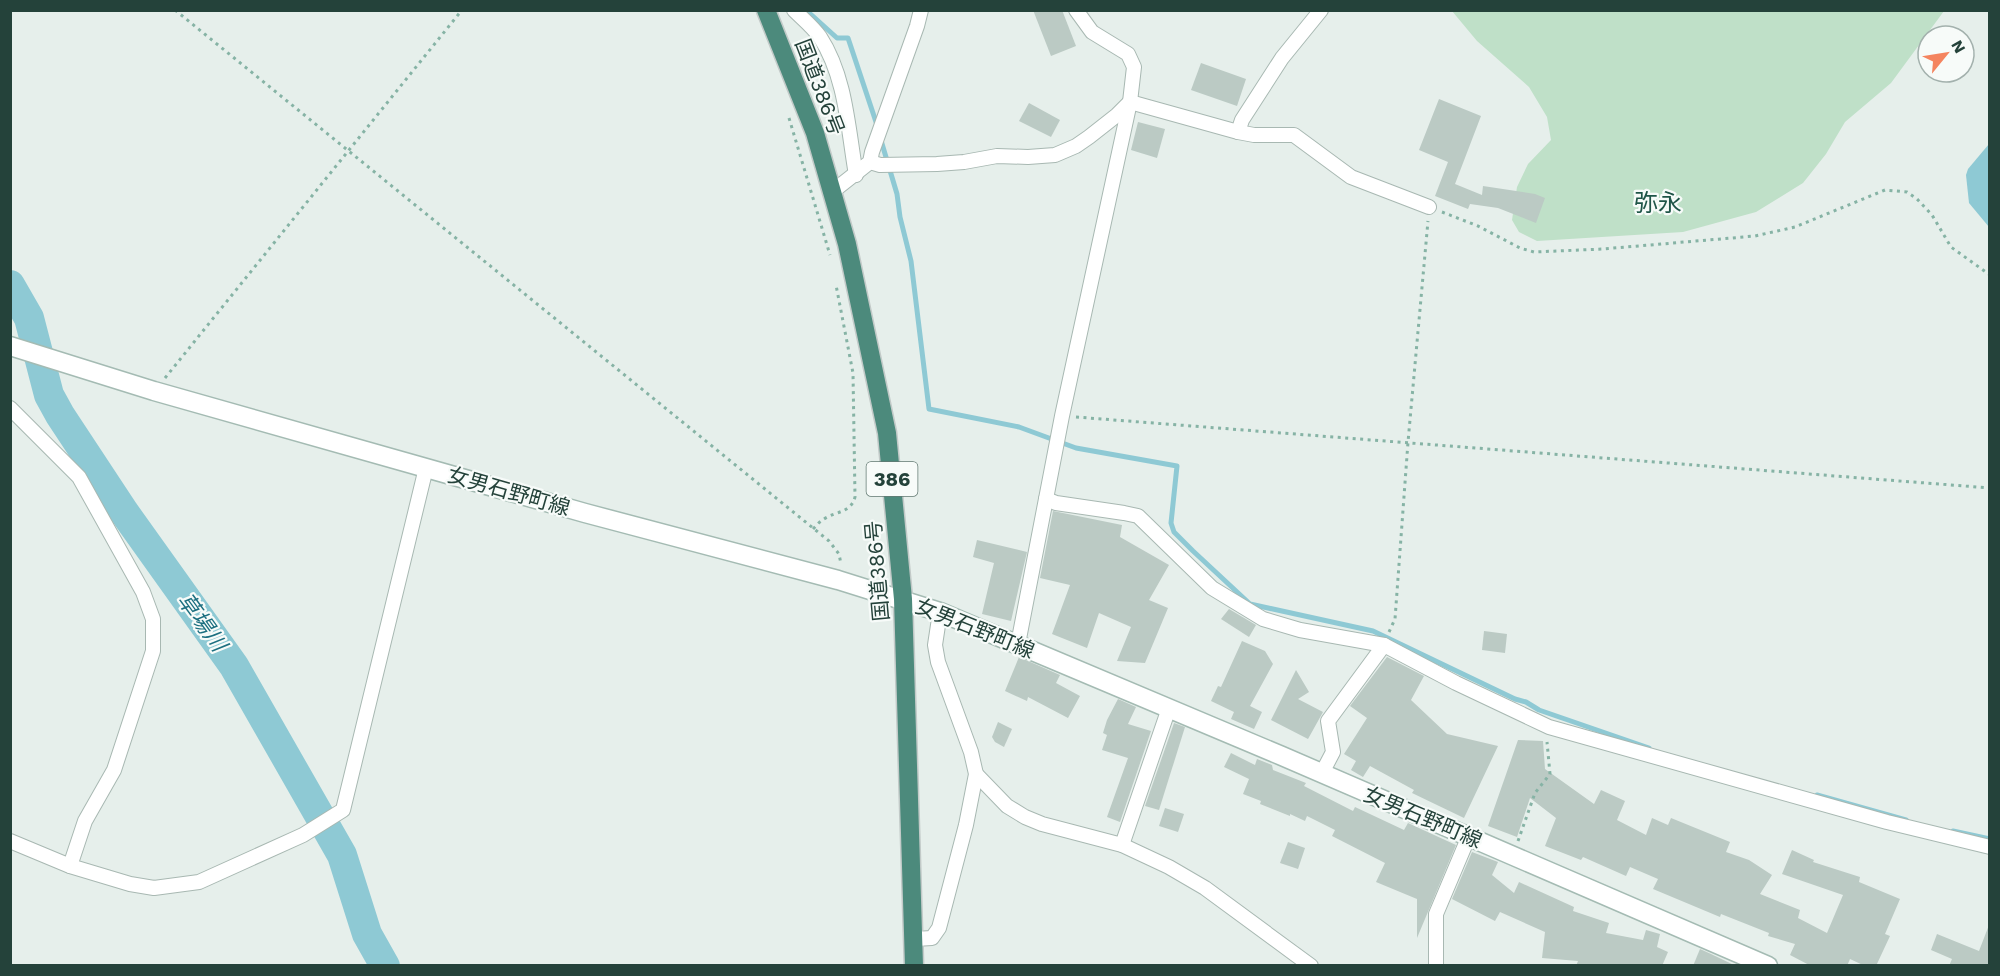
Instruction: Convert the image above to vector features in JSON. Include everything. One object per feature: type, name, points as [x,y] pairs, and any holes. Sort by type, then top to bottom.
[{"type":"highway","name":"国道386号","points":[[766,10],[815,134],[847,243],[887,433],[903,599],[915,939],[914,966]]},
{"type":"main road","name":"女男石野町線","points":[[10,346],[154,391],[585,513],[838,580],[940,612],[1322,773],[1768,966]]},
{"type":"street","points":[[794,10],[819,35],[833,60],[856,175]]},
{"type":"street","points":[[832,192],[870,162],[921,10]]},
{"type":"street","points":[[1018,644],[1062,416],[1130,102],[1134,67],[1128,54],[1092,32],[1076,10]]},
{"type":"street","points":[[1238,132],[1242,120],[1282,58],[1322,10]]},
{"type":"street","points":[[870,162],[880,165],[938,164],[997,156],[1017,158],[1055,155],[1076,146],[1089,137],[1130,102]]},
{"type":"street","points":[[1130,102],[1238,132],[1254,135],[1294,135],[1351,177],[1429,207]]},
{"type":"street","points":[[10,408],[79,477],[143,592],[153,619],[153,651],[114,770],[86,821],[70,866]]},
{"type":"street","points":[[10,841],[70,866],[130,884],[154,888],[199,882],[303,835],[343,810],[426,468]]},
{"type":"street","points":[[1046,499],[1056,503],[1138,516],[1212,588],[1263,619],[1300,630],[1384,645],[1456,683],[1545,725],[1887,822],[1989,847]]},
{"type":"street","points":[[915,939],[932,938],[939,928],[966,825],[976,774],[971,752],[938,662],[935,645],[940,612]]},
{"type":"street","points":[[1322,773],[1333,752],[1328,721],[1384,645]]},
{"type":"street","points":[[1122,845],[1169,708]]},
{"type":"street","points":[[976,774],[1007,806],[1025,817],[1042,824],[1122,845],[1169,867],[1205,888],[1311,966]]},
{"type":"street","points":[[1436,966],[1436,914],[1468,836]]},
{"type":"path","points":[[175,10],[829,541],[839,554],[842,569],[838,580]]},
{"type":"path","points":[[154,391],[462,10]]},
{"type":"path","points":[[787,114],[796,136],[831,258]]},
{"type":"path","points":[[1384,645],[1395,619],[1429,207],[1478,226],[1520,248],[1534,252],[1603,249],[1755,236],[1795,227],[1885,190],[1907,192],[1917,199],[1932,216],[1951,247],[1989,275]]},
{"type":"path","points":[[813,529],[824,519],[847,509],[854,502],[855,497],[854,373],[836,281]]},
{"type":"path","points":[[1062,416],[1989,488]]},
{"type":"path","points":[[1513,856],[1534,793],[1550,774],[1545,725]]},
{"type":"green space","points":[[1452,11],[1944,11],[1934,24],[1916,24],[1916,49],[1891,83],[1845,122],[1826,154],[1803,183],[1756,212],[1683,232],[1537,241],[1519,232],[1512,220],[1517,187],[1528,164],[1551,140],[1547,117],[1529,87],[1477,41]]},
{"type":"water","points":[[1989,144],[1989,227],[1969,203],[1966,175],[1968,169]]},
{"type":"building","points":[[1033,10],[1062,10],[1076,46],[1051,56]]},
{"type":"building","points":[[1201,63],[1246,79],[1237,106],[1191,90]]},
{"type":"building","points":[[1439,99],[1481,116],[1455,184],[1482,195],[1483,186],[1535,194],[1545,198],[1536,223],[1498,208],[1470,204],[1468,209],[1435,196],[1448,162],[1419,150]]},
{"type":"building","points":[[1029,103],[1060,120],[1051,137],[1019,121]]},
{"type":"building","points":[[1138,122],[1165,129],[1157,158],[1131,150]]},
{"type":"building","points":[[1053,511],[1122,525],[1120,537],[1169,565],[1149,600],[1168,608],[1145,663],[1117,661],[1131,627],[1099,613],[1087,648],[1052,634],[1070,585],[1040,578]]},
{"type":"building","points":[[977,540],[1027,552],[1011,621],[982,614],[994,563],[973,557]]},
{"type":"building","points":[[1229,609],[1256,625],[1249,637],[1221,619]]},
{"type":"building","points":[[1484,631],[1507,634],[1505,653],[1482,650]]},
{"type":"building","points":[[1242,641],[1265,651],[1273,664],[1250,706],[1262,712],[1254,729],[1231,719],[1234,712],[1211,701],[1218,686],[1221,687]]},
{"type":"building","points":[[1019,657],[1060,675],[1056,683],[1080,696],[1068,718],[1028,697],[1027,701],[1005,691]]},
{"type":"building","points":[[1387,657],[1424,676],[1411,700],[1447,734],[1498,746],[1464,818],[1412,793],[1414,790],[1370,766],[1363,777],[1351,770],[1356,761],[1344,754],[1367,718],[1350,706]]},
{"type":"building","points":[[1296,670],[1309,692],[1298,699],[1323,712],[1308,739],[1271,720]]},
{"type":"building","points":[[1118,699],[1136,707],[1128,724],[1151,731],[1120,822],[1107,817],[1128,758],[1102,750],[1107,735],[1103,733],[1107,720]]},
{"type":"building","points":[[998,722],[1012,729],[1004,747],[995,742],[992,737]]},
{"type":"building","points":[[1174,723],[1185,727],[1159,810],[1145,806]]},
{"type":"building","points":[[1518,740],[1543,741],[1545,769],[1594,804],[1601,790],[1625,801],[1617,820],[1646,835],[1652,818],[1668,825],[1671,818],[1730,842],[1726,852],[1749,860],[1772,875],[1760,894],[1800,910],[1798,918],[1827,933],[1843,895],[1782,874],[1792,850],[1814,860],[1813,862],[1860,877],[1859,882],[1900,899],[1885,934],[1890,936],[1876,966],[1865,966],[1850,959],[1847,966],[1811,966],[1790,955],[1795,944],[1768,936],[1769,933],[1721,914],[1720,917],[1653,889],[1658,879],[1630,867],[1626,876],[1583,857],[1581,860],[1545,846],[1556,818],[1530,798],[1517,837],[1488,826]]},
{"type":"building","points":[[1231,753],[1255,765],[1257,759],[1272,765],[1273,770],[1306,783],[1304,786],[1353,811],[1355,807],[1404,830],[1408,823],[1456,845],[1417,938],[1417,899],[1376,882],[1385,863],[1332,836],[1335,830],[1307,816],[1305,821],[1290,814],[1290,816],[1260,804],[1261,801],[1243,794],[1249,779],[1224,767]]},
{"type":"building","points":[[1165,808],[1184,814],[1178,832],[1159,826]]},
{"type":"building","points":[[1288,842],[1305,848],[1298,869],[1280,863]]},
{"type":"building","points":[[1472,852],[1498,862],[1492,875],[1514,893],[1519,882],[1574,907],[1573,911],[1609,923],[1606,933],[1643,940],[1646,930],[1660,934],[1657,947],[1668,952],[1662,966],[1576,966],[1578,961],[1542,958],[1545,932],[1500,912],[1495,921],[1452,899]]},
{"type":"building","points":[[1989,925],[1989,966],[1949,966],[1952,959],[1931,950],[1937,934],[1979,951]]},
{"type":"building","points":[[1700,949],[1711,954],[1736,966],[1693,966]]},
{"type":"waterway","points":[[806,10],[837,38],[848,38],[878,128]]},
{"type":"waterway","points":[[880,137],[897,194],[911,261],[929,409],[1019,427],[1076,448],[1177,466],[1171,523],[1174,532],[1250,604],[1373,631],[1539,710],[1649,748]]},
{"type":"waterway","name":"草場川","points":[[10,285],[29,318],[49,395],[60,415],[124,512],[234,666],[342,855],[367,934],[385,966]]},
{"type":"waterway","points":[[1817,795],[1906,820]]},
{"type":"waterway","points":[[1953,831],[1990,839]]},
{"type":"district","name":"弥永","points":[[1658,203]]}]
